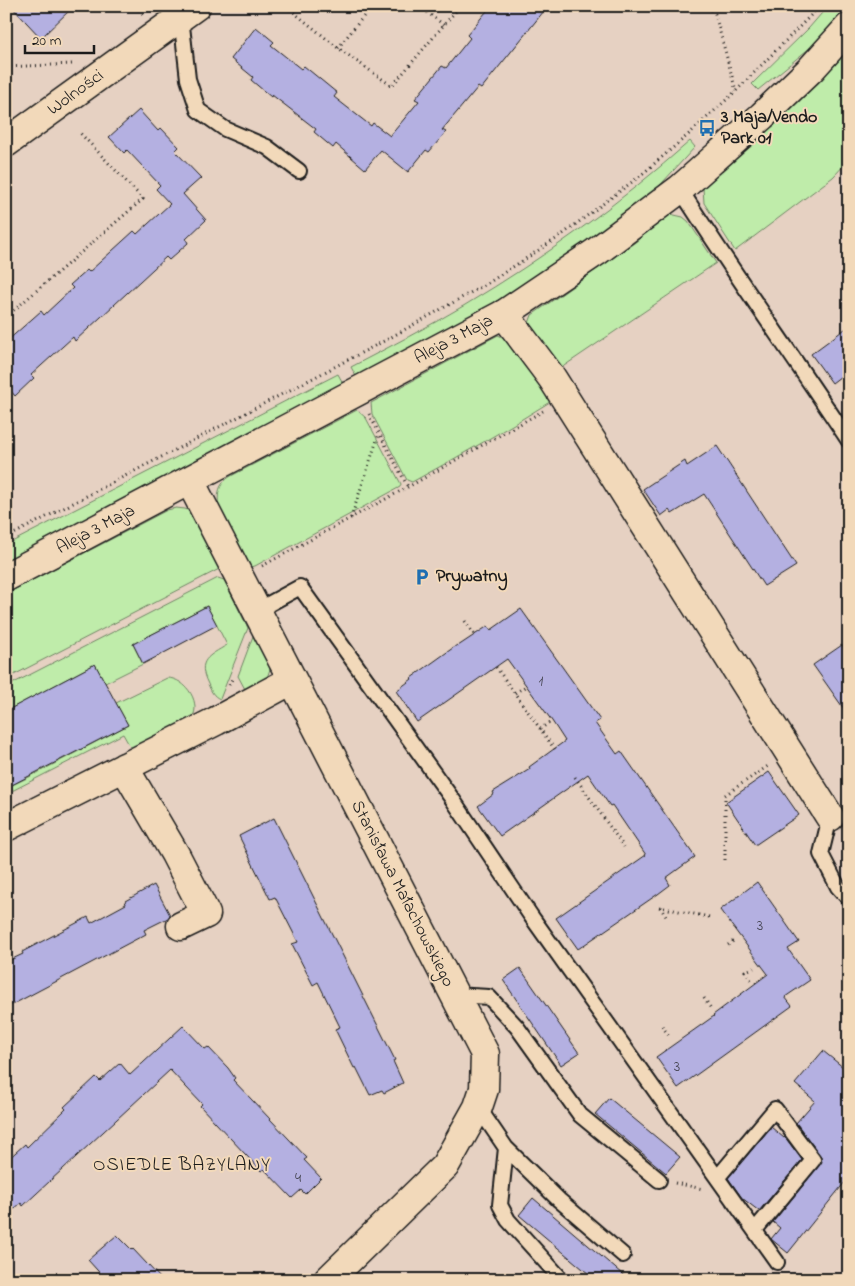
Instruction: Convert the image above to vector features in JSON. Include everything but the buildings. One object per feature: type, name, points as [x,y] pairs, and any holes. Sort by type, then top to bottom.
[{"type":"street","name":"Wolności","points":[[6,143],[191,9]]},
{"type":"street","name":"Aleja 3 Maja","points":[[6,577],[504,314],[596,252],[680,189],[762,116],[811,69],[849,27]]},
{"type":"street","points":[[504,314],[552,378],[830,817]]},
{"type":"street","name":"Stanisława Małachowskiego","points":[[190,481],[485,1054],[484,1089],[478,1106],[445,1166],[328,1280]]},
{"type":"street","points":[[6,827],[292,680]]},
{"type":"street","points":[[124,767],[175,854],[206,914],[181,926]]},
{"type":"lane","points":[[191,9],[188,79],[198,110],[224,128],[267,147],[299,171]]},
{"type":"lane","points":[[680,189],[725,259],[849,440]]},
{"type":"lane","points":[[256,610],[300,587],[453,800],[532,916],[777,1262]]},
{"type":"lane","points":[[830,817],[821,854],[838,887],[849,899]]},
{"type":"lane","points":[[454,995],[489,998],[517,1027],[580,1115],[660,1180]]},
{"type":"lane","points":[[478,1106],[506,1148],[559,1200],[623,1255]]},
{"type":"lane","points":[[718,1177],[775,1109],[814,1160],[755,1230]]},
{"type":"lane","points":[[506,1148],[500,1204],[508,1220],[562,1280]]},
{"type":"path","points":[[286,6],[338,48],[392,86],[460,6]]},
{"type":"path","points":[[338,48],[372,6]]},
{"type":"path","points":[[419,6],[444,25]]},
{"type":"path","points":[[708,6],[715,14],[736,91]]},
{"type":"path","points":[[6,538],[386,340],[488,283],[559,237],[640,176],[688,135],[736,91],[820,6]]},
{"type":"path","points":[[6,67],[75,64]]},
{"type":"path","points":[[6,317],[143,199],[80,133]]},
{"type":"path","points":[[260,566],[408,487],[523,423],[563,398]]},
{"type":"path","points":[[365,406],[408,487]]},
{"type":"path","points":[[351,518],[379,433]]},
{"type":"path","points":[[465,621],[476,637]]},
{"type":"path","points":[[496,667],[556,751]]},
{"type":"path","points":[[515,693],[526,686]]},
{"type":"path","points":[[540,729],[552,721]]},
{"type":"path","points":[[725,860],[725,795],[788,752]]},
{"type":"path","points":[[575,777],[624,847]]},
{"type":"path","points":[[667,918],[659,907],[709,917]]},
{"type":"path","points":[[728,945],[735,940]]},
{"type":"path","points":[[751,980],[745,971],[754,968]]},
{"type":"path","points":[[704,998],[712,1010]]},
{"type":"path","points":[[662,1026],[670,1036]]},
{"type":"path","points":[[660,1180],[703,1189],[709,1196]]},
{"type":"green space","points":[[828,6],[849,6],[849,9],[827,34],[758,90],[752,84],[809,28]]},
{"type":"green space","points":[[849,47],[849,160],[833,177],[735,251],[704,203],[703,188],[778,119]]},
{"type":"green space","points":[[690,141],[695,147],[652,194],[610,227],[509,297],[358,380],[351,367],[451,313],[524,268],[637,186]]},
{"type":"green space","points":[[670,214],[683,217],[688,221],[716,263],[555,372],[528,326],[532,315],[634,243]]},
{"type":"green space","points":[[498,335],[511,341],[553,400],[501,432],[412,482],[407,480],[372,414],[371,403]]},
{"type":"green space","points":[[338,374],[345,387],[6,564],[6,545]]},
{"type":"green space","points":[[357,410],[366,418],[401,484],[400,487],[255,566],[249,567],[219,508],[218,494],[223,482]]},
{"type":"green space","points":[[176,508],[193,512],[225,566],[6,679],[6,594],[167,510]]},
{"type":"green space","points":[[218,578],[224,580],[248,628],[220,699],[210,689],[203,669],[206,660],[210,656],[227,645],[207,606],[133,644],[143,664],[105,683],[95,664],[6,711],[6,687]]},
{"type":"green space","points":[[256,628],[272,663],[267,678],[246,691],[238,676]]},
{"type":"green space","points":[[167,678],[181,682],[191,694],[195,708],[194,715],[190,721],[132,750],[123,734],[6,794],[6,788],[31,776],[20,756],[25,753],[35,774],[128,725],[116,703]]},
{"type":"place","name":"3 Maja/Vendo Park 01","points":[[707,128]]},
{"type":"place","name":"Prywatny","points":[[422,577]]},
{"type":"district","name":"OSIEDLE BAZYLANY","points":[[182,1165]]}]
